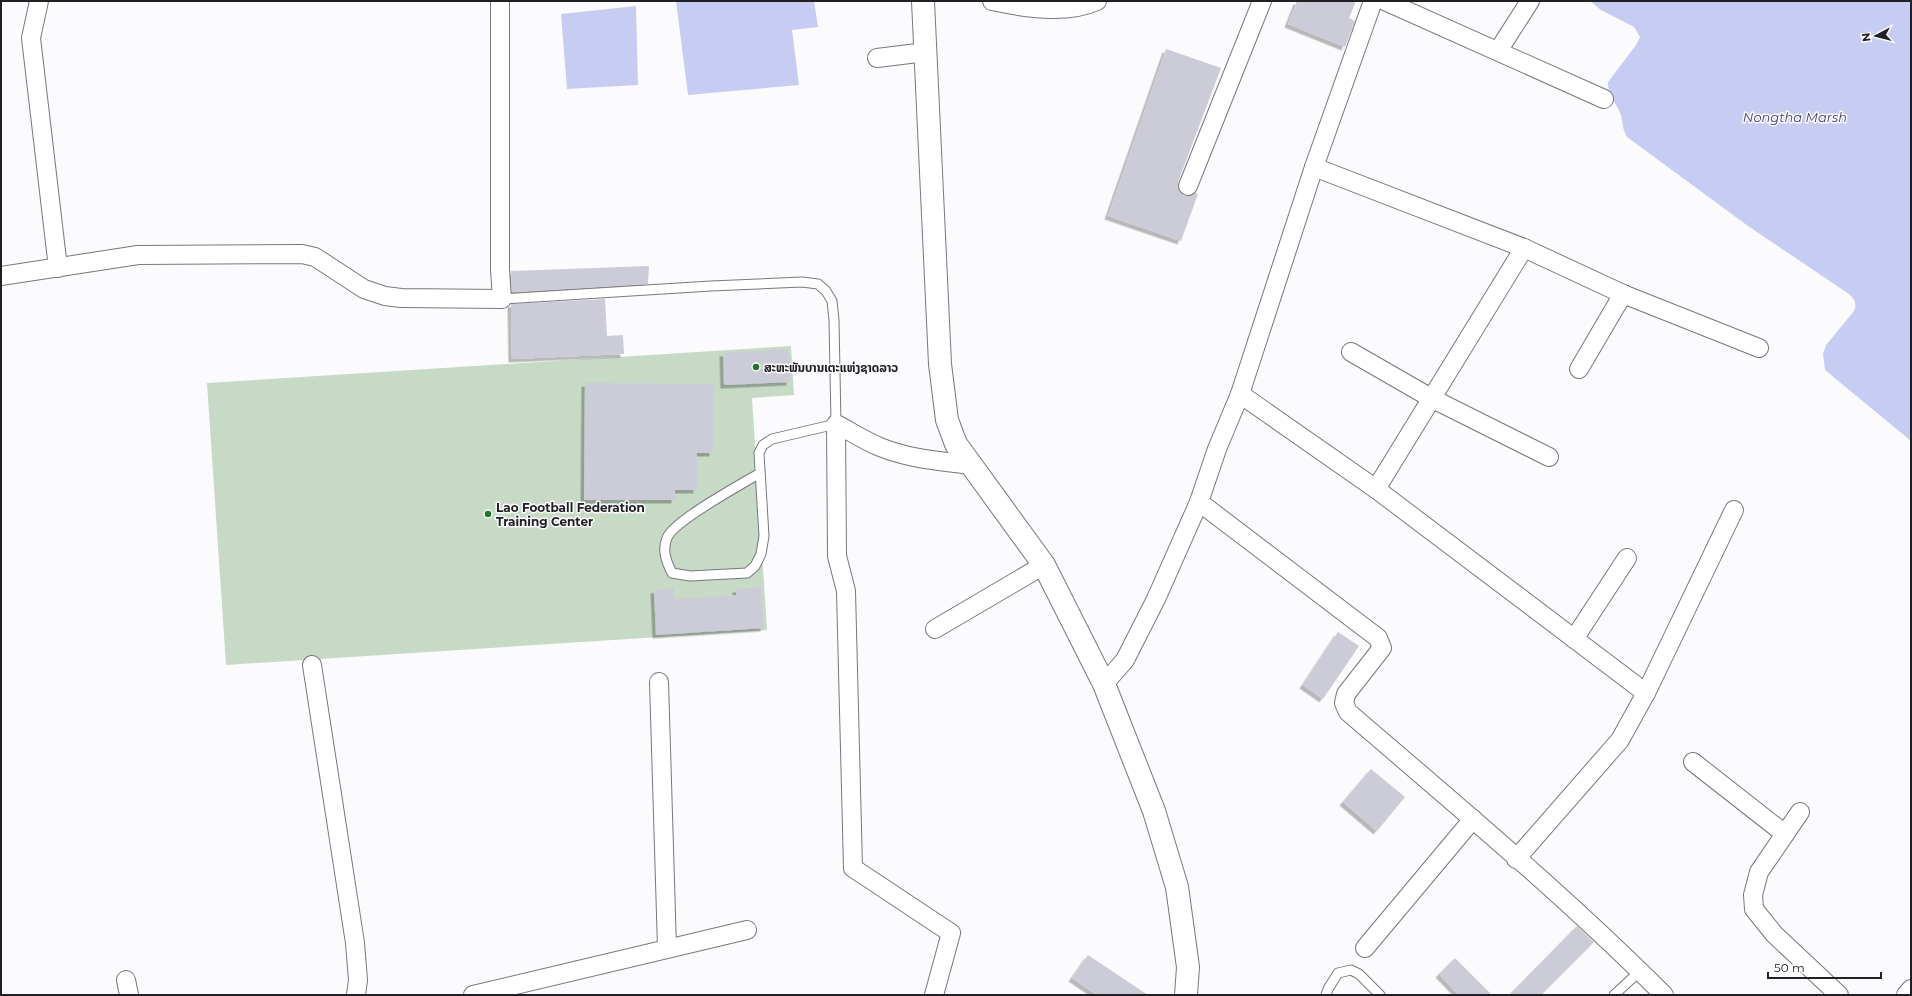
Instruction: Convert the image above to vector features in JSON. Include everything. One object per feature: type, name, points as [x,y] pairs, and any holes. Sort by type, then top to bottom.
[{"type":"street","points":[[39,1],[31,38],[58,268]]},
{"type":"street","points":[[1,276],[138,256],[302,254],[316,257],[364,289],[385,296],[401,298],[502,299],[500,270],[500,1]]},
{"type":"street","points":[[923,1],[940,364],[947,420],[956,444],[1044,566],[1104,684],[1154,812],[1177,887],[1188,967],[1186,995]]},
{"type":"street","points":[[992,1],[1021,7],[1050,8],[1084,7],[1097,1]]},
{"type":"street","points":[[1188,186],[1262,1]]},
{"type":"street","points":[[1104,684],[1125,660],[1156,599],[1199,502],[1217,449],[1240,394],[1314,167],[1373,1]]},
{"type":"street","points":[[1385,1],[1604,99]]},
{"type":"street","points":[[1498,51],[1530,1]]},
{"type":"street","points":[[877,58],[926,52]]},
{"type":"street","points":[[1314,167],[1524,248],[1623,294],[1759,348]]},
{"type":"street","points":[[1376,489],[1524,248]]},
{"type":"street","points":[[1579,369],[1623,294]]},
{"type":"street","points":[[1352,352],[1431,398],[1549,457]]},
{"type":"street","points":[[1240,394],[1376,489],[1646,693]]},
{"type":"street","points":[[934,995],[951,933],[853,868],[846,591],[837,556],[836,424],[879,447],[900,454],[923,459],[971,465]]},
{"type":"street","points":[[1199,502],[1378,638],[1382,648],[1346,694],[1344,703],[1348,712],[1473,819],[1611,943],[1664,995]]},
{"type":"street","points":[[1516,858],[1620,740],[1646,693],[1734,510]]},
{"type":"street","points":[[1574,639],[1627,558]]},
{"type":"street","points":[[935,629],[1044,566]]},
{"type":"street","points":[[312,666],[355,943],[358,980],[356,995]]},
{"type":"street","points":[[659,682],[667,948]]},
{"type":"street","points":[[1693,762],[1785,834]]},
{"type":"street","points":[[1800,812],[1758,872],[1753,895],[1754,909],[1774,934],[1839,995]]},
{"type":"street","points":[[1365,948],[1473,819]]},
{"type":"street","points":[[473,995],[747,930]]},
{"type":"street","points":[[1906,995],[1911,989]]},
{"type":"lane","points":[[502,299],[711,286],[802,282],[818,284],[826,291],[832,301],[834,320],[836,424],[772,439],[763,445],[759,453],[764,536],[761,554],[755,566],[747,573],[690,576],[672,573],[667,564],[664,549],[668,536],[681,522],[760,473]]},
{"type":"lane","points":[[1326,995],[1338,973],[1351,970],[1359,974],[1380,995]]},
{"type":"lane","points":[[1614,995],[1640,971]]},
{"type":"green space","name":"Lao Football Federation Training Center","points":[[791,346],[794,395],[752,398],[767,630],[226,665],[207,383]]},
{"type":"water","points":[[676,1],[814,1],[818,27],[792,30],[799,85],[688,95]]},
{"type":"water","name":"Nongtha Marsh","points":[[1590,1],[1911,1],[1911,441],[1825,370],[1823,354],[1826,345],[1854,311],[1855,304],[1851,296],[1748,226],[1627,137],[1623,128],[1621,115],[1609,91],[1608,82],[1636,45],[1640,37],[1634,27],[1601,10]]},
{"type":"water","points":[[636,6],[638,85],[567,89],[561,14]]},
{"type":"building","points":[[1297,1],[1356,1],[1349,18],[1355,21],[1345,47],[1288,24]]},
{"type":"building","points":[[1166,49],[1221,68],[1178,182],[1178,188],[1184,196],[1189,196],[1195,193],[1198,194],[1181,241],[1108,216]]},
{"type":"building","points":[[649,266],[648,284],[512,292],[511,271]]},
{"type":"building","points":[[605,299],[607,336],[623,335],[624,354],[512,359],[511,304]]},
{"type":"building","name":"ສະຫະພັນບານເຕະແຫ່ງຊາດລາວ","points":[[788,349],[790,382],[724,385],[723,353]]},
{"type":"building","points":[[585,383],[713,384],[713,453],[697,453],[697,490],[675,490],[675,500],[584,500]]},
{"type":"building","points":[[761,587],[764,628],[656,635],[654,590],[674,588],[674,599],[736,595],[736,589]]},
{"type":"building","points":[[1338,632],[1359,646],[1323,699],[1303,685]]},
{"type":"building","points":[[1371,769],[1405,797],[1377,831],[1343,802]]},
{"type":"building","points":[[1577,926],[1594,942],[1541,995],[1509,995]]},
{"type":"building","points":[[1088,955],[1148,995],[1097,995],[1072,978]]},
{"type":"building","points":[[1455,958],[1492,995],[1459,995],[1439,974]]},
{"type":"place","name":"ສະຫະພັນບານເຕະແຫ່ງຊາດລາວ","points":[[756,367]]},
{"type":"place","name":"Lao Football Federation Training Center","points":[[488,514]]}]
